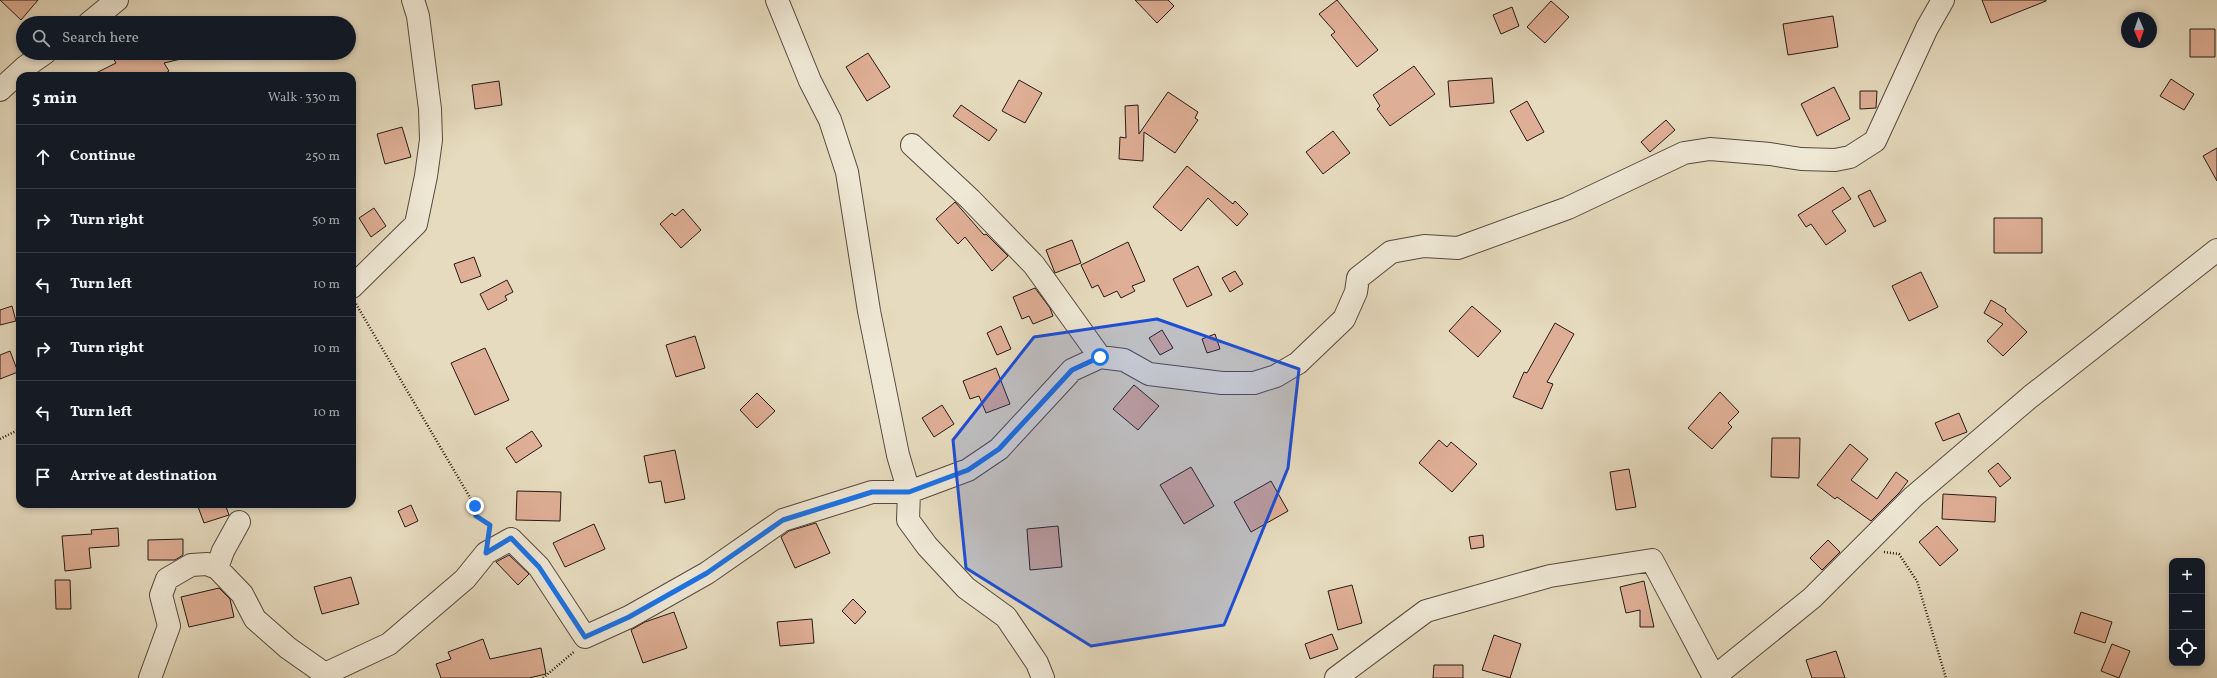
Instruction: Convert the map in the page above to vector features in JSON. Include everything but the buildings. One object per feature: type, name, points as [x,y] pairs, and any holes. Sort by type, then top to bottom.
[{"type":"street","points":[[98,16],[117,0]]},
{"type":"street","points":[[356,293],[416,224],[426,176],[431,140],[430,109],[418,16],[414,0]]},
{"type":"street","points":[[777,0],[810,81],[830,120],[847,172],[869,311],[898,455],[909,492],[908,520],[927,546],[966,588],[1006,617],[1037,663],[1043,678]]},
{"type":"street","points":[[150,678],[169,626],[161,595],[167,579],[190,565],[207,564],[217,568],[242,594],[255,619],[288,648],[325,674],[389,644],[465,579],[486,553],[511,538],[539,567],[585,637],[629,617],[707,573],[783,520],[872,492],[909,492],[968,470],[999,449],[1072,370],[1100,357],[1124,360],[1149,374],[1222,383],[1254,383],[1276,376],[1298,363],[1344,319],[1356,292],[1358,278],[1391,252],[1424,246],[1458,248],[1568,208],[1684,153],[1710,149],[1770,154],[1801,159],[1835,160],[1850,157],[1875,141],[1927,28],[1943,0]]},
{"type":"street","points":[[17,72],[35,60]]},
{"type":"street","points":[[2,82],[16,73]]},
{"type":"street","points":[[912,145],[970,199],[1034,265],[1100,357]]},
{"type":"street","points":[[1336,678],[1426,611],[1550,576],[1652,560],[1713,677],[1812,598],[1913,497],[2030,397],[2217,250]]},
{"type":"street","points":[[217,568],[223,551],[239,522]]},
{"type":"path","points":[[356,298],[475,506],[476,516],[490,525],[486,553]]},
{"type":"path","points":[[0,439],[16,431]]},
{"type":"path","points":[[1861,549],[1899,554],[1917,581],[1946,678]]},
{"type":"path","points":[[543,678],[576,650],[585,637]]},
{"type":"highlighted area","points":[[1157,319],[1299,369],[1288,468],[1224,625],[1091,646],[966,568],[953,440],[1034,337]]},
{"type":"route","points":[[475,506],[476,516],[490,525],[486,553],[501,542],[511,538],[539,567],[585,637],[629,617],[707,573],[783,520],[872,492],[909,492],[968,470],[999,449],[1024,419],[1072,370],[1100,357]]}]
